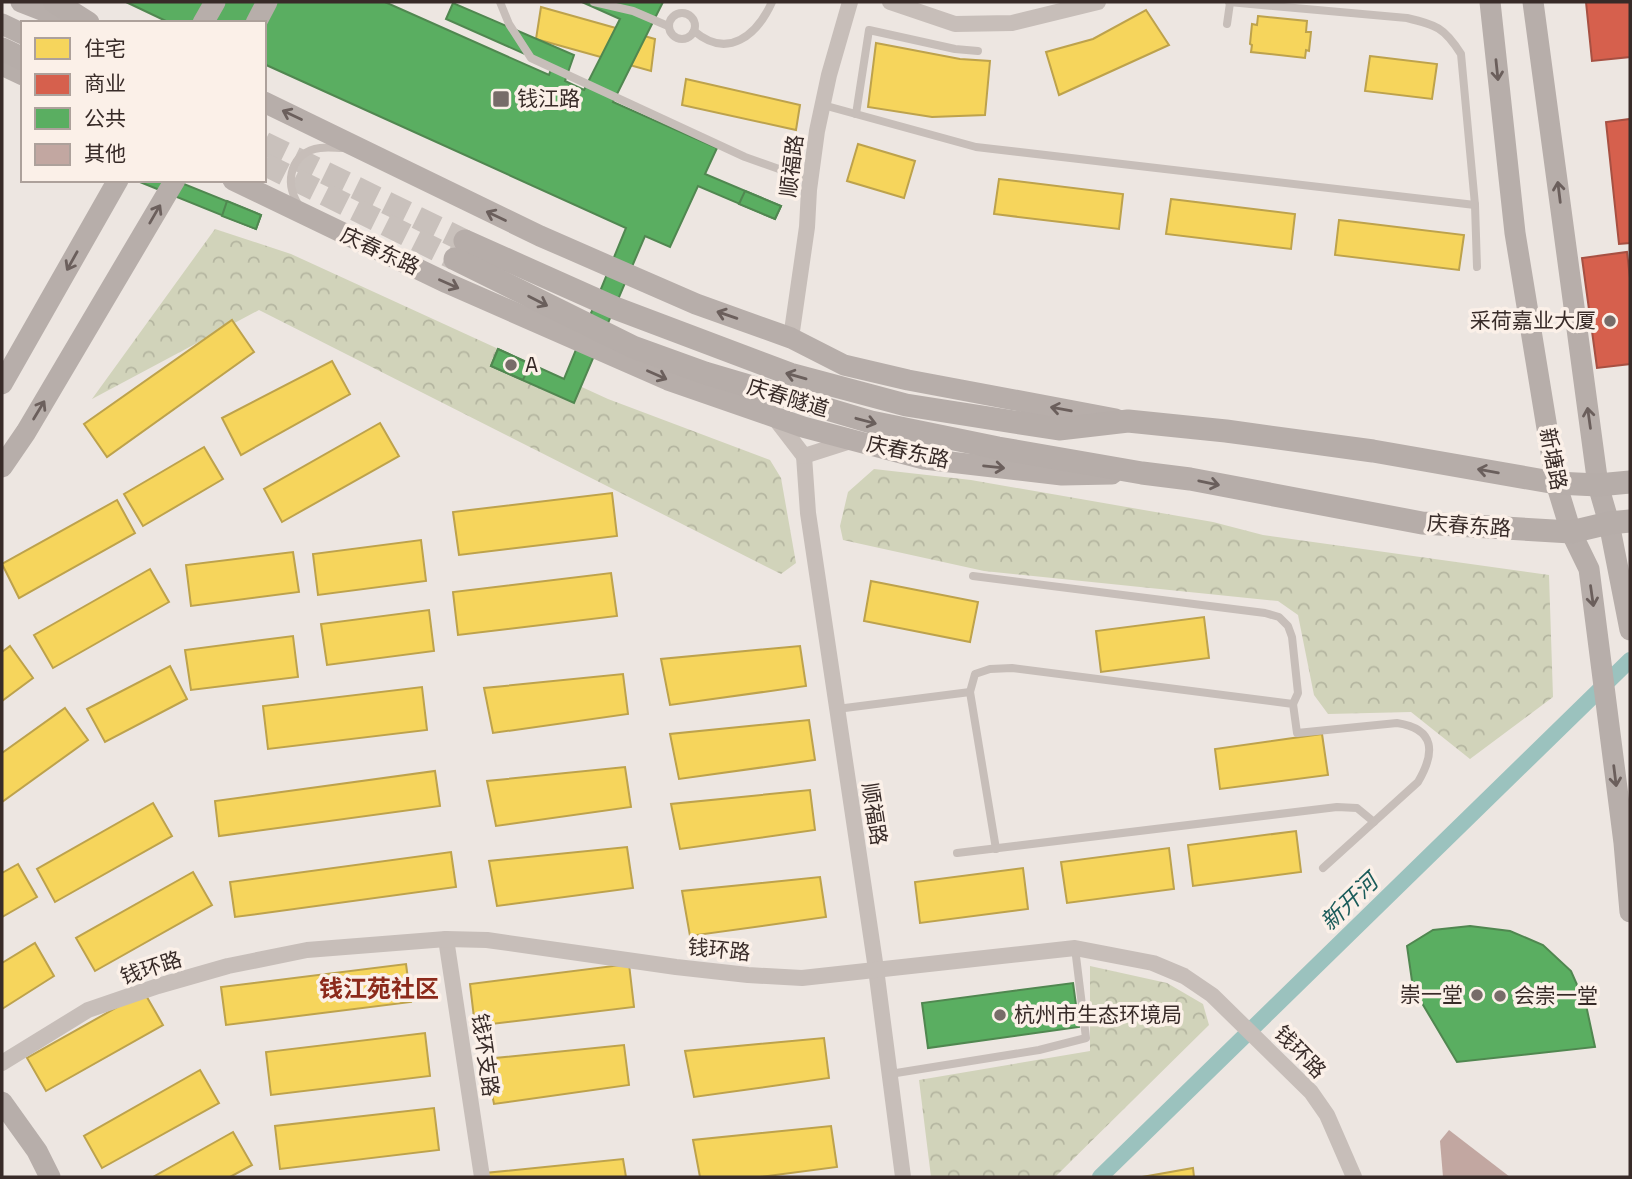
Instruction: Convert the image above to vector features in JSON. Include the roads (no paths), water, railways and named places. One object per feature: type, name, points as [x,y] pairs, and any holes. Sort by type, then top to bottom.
[{"type":"main road","points":[[21,2],[70,21]]},
{"type":"main road","points":[[55,2],[85,21]]},
{"type":"main road","points":[[204,21],[215,2]]},
{"type":"main road","points":[[257,21],[267,2]]},
{"type":"main road","name":"新塘路","points":[[1490,2],[1515,233],[1556,483],[1571,532],[1589,569],[1630,912]]},
{"type":"main road","name":"新塘路","points":[[1532,2],[1598,485],[1620,522],[1630,630]]},
{"type":"main road","points":[[2,24],[21,33]]},
{"type":"main road","points":[[2,48],[21,58]]},
{"type":"main road","points":[[2,65],[21,74]]},
{"type":"main road","points":[[266,103],[602,265],[696,304],[792,338],[844,365],[908,380],[1128,421],[1373,451],[1556,483],[1598,485],[1630,482]]},
{"type":"main road","points":[[2,384],[117,182]]},
{"type":"main road","points":[[2,467],[33,421],[174,182]]},
{"type":"main road","name":"庆春东路","points":[[237,182],[446,283],[668,380],[774,417],[924,459],[1062,475],[1142,473],[1190,479],[1422,523],[1571,532],[1620,522]]},
{"type":"main road","name":"庆春隧道","points":[[1128,421],[1059,429],[906,405],[790,374],[460,250],[634,347],[705,373],[871,422],[1142,473]]},
{"type":"main road","points":[[2,1102],[37,1151],[50,1177]]},
{"type":"street","name":"顺福路","points":[[792,338],[807,227],[810,180],[829,75],[850,2]]},
{"type":"street","points":[[890,2],[955,24],[1012,23],[1098,2]]},
{"type":"street","points":[[774,417],[804,456],[854,440]]},
{"type":"street","name":"顺福路","points":[[804,456],[808,513],[876,970],[903,1177]]},
{"type":"street","name":"钱环路","points":[[2,1063],[88,1010],[228,966],[307,950],[446,939],[487,940],[748,975],[802,978],[1074,948],[1153,963],[1184,976],[1212,995],[1311,1092],[1327,1115],[1354,1177]]},
{"type":"street","name":"钱环支路","points":[[446,939],[482,1177]]},
{"type":"lane","points":[[500,2],[509,24],[531,58],[745,157],[810,180]]},
{"type":"lane","points":[[594,2],[633,11],[668,26]]},
{"type":"lane","points":[[694,31],[703,38],[724,43],[740,42],[765,19],[772,2]]},
{"type":"lane","points":[[1227,24],[1229,2],[1407,18],[1432,24],[1449,35],[1461,54],[1475,205],[1477,267]]},
{"type":"lane","points":[[680,13],[692,18],[694,31],[690,37],[676,38],[670,33],[668,26],[670,20],[680,13]]},
{"type":"lane","points":[[856,114],[869,30],[978,51]]},
{"type":"lane","points":[[823,105],[976,147],[1475,205]]},
{"type":"lane","points":[[305,216],[290,192],[292,170],[301,154],[320,148],[364,149]]},
{"type":"lane","points":[[973,576],[1251,611],[1279,617],[1288,626],[1292,637],[1298,693],[1293,704],[1297,733],[1397,723],[1411,725],[1425,736],[1431,748],[1429,764],[1418,782],[1323,868]]},
{"type":"lane","points":[[996,849],[970,692],[975,674],[990,669],[1012,668],[1293,704]]},
{"type":"lane","points":[[837,709],[970,692]]},
{"type":"lane","points":[[957,853],[1337,807],[1357,807],[1374,822]]},
{"type":"lane","points":[[890,1074],[1039,1050],[1086,1038],[1074,948]]},
{"type":"waterway","name":"新开河","points":[[1100,1177],[1630,660]]},
{"type":"tunnel","points":[[266,144],[465,241]]},
{"type":"tunnel","points":[[266,165],[455,259]]},
{"type":"place","name":"钱江路","points":[[501,99]]},
{"type":"place","name":"采荷嘉业大厦","points":[[1610,321]]},
{"type":"place","name":"A","points":[[511,365]]},
{"type":"place","name":"崇一堂","points":[[1477,995]]},
{"type":"place","name":"会崇一堂","points":[[1500,996]]},
{"type":"place","name":"杭州市生态环境局","points":[[1000,1015]]},
{"type":"district","name":"钱江苑社区","points":[[379,989]]}]
